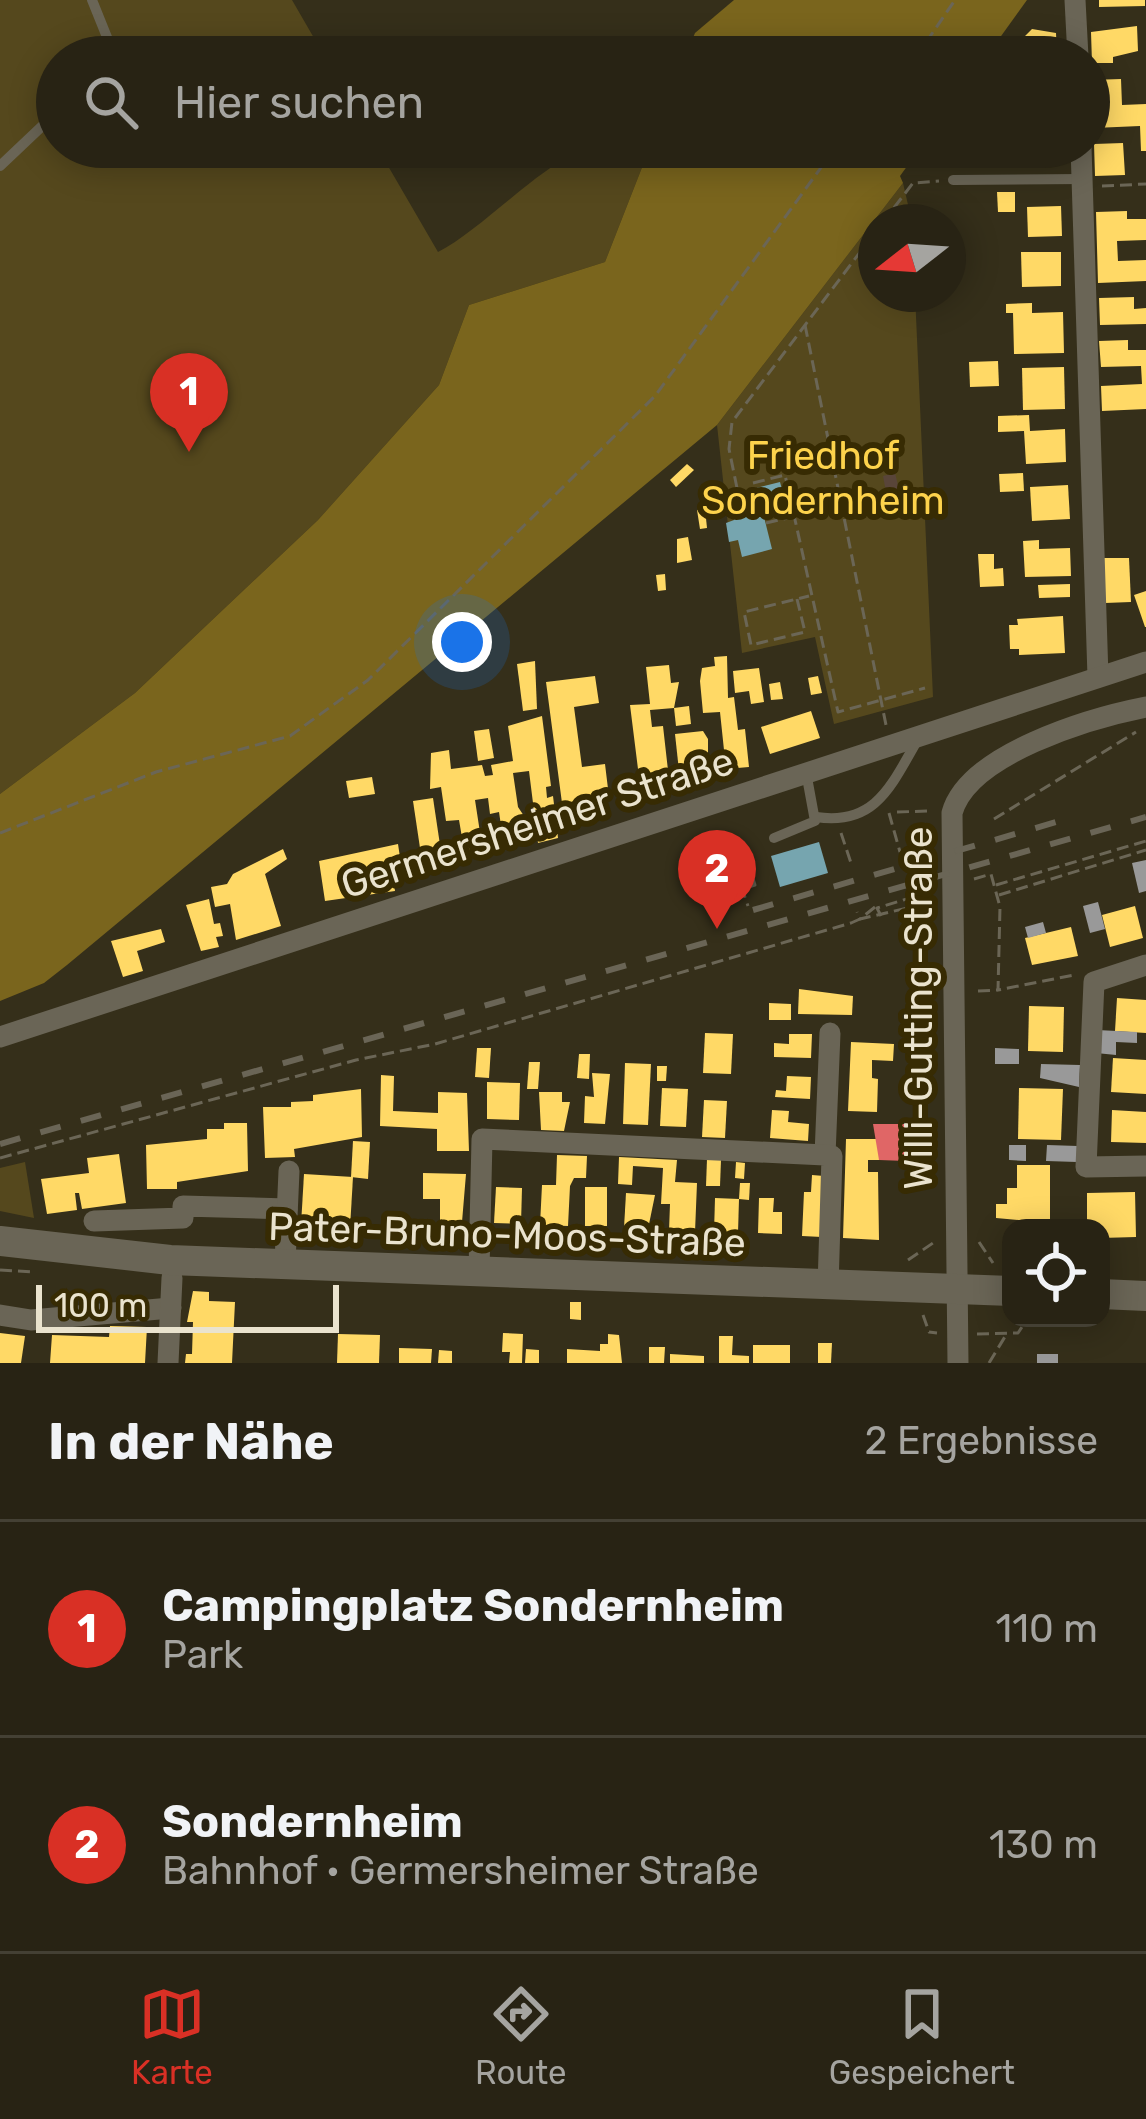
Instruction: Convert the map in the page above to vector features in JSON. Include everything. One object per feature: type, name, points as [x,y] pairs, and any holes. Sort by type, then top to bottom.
[{"type":"main road","name":"Pater-Bruno-Moos-Straße","points":[[0,1241],[96,1256],[1002,1291]]},
{"type":"main road","points":[[1110,1294],[1146,1295]]},
{"type":"street","points":[[1076,0],[1077,36]]},
{"type":"street","points":[[1082,168],[1098,677]]},
{"type":"street","name":"Germersheimer Straße","points":[[0,1037],[1146,662]]},
{"type":"street","name":"Willi-Gutting-Straße","points":[[958,1363],[949,901],[954,803],[967,782],[992,762],[1146,707]]},
{"type":"street","points":[[1146,965],[1099,976],[1093,988],[1086,1168],[1146,1166]]},
{"type":"street","points":[[825,1155],[830,1033]]},
{"type":"street","points":[[478,1270],[482,1139],[825,1155],[832,1156],[828,1287]]},
{"type":"street","points":[[285,1263],[289,1172]]},
{"type":"street","points":[[94,1221],[184,1218],[183,1206],[287,1209]]},
{"type":"street","points":[[169,1363],[172,1278]]},
{"type":"street","points":[[0,1315],[31,1320],[171,1308]]},
{"type":"lane","points":[[92,0],[107,36]]},
{"type":"lane","points":[[0,166],[36,132]]},
{"type":"lane","points":[[953,180],[1083,182]]},
{"type":"lane","points":[[816,817],[837,820],[880,804],[922,734]]},
{"type":"lane","points":[[806,772],[816,817]]},
{"type":"lane","points":[[773,838],[807,828],[816,817]]},
{"type":"path","points":[[930,36],[955,0]]},
{"type":"path","points":[[0,833],[156,772],[290,736],[368,680],[655,396],[821,168]]},
{"type":"path","points":[[897,204],[913,183],[953,180]]},
{"type":"path","points":[[1083,182],[1146,184]]},
{"type":"path","points":[[737,488],[729,449],[732,422],[858,255]]},
{"type":"path","points":[[805,325],[890,744]]},
{"type":"path","points":[[753,483],[785,475],[838,712],[925,688]]},
{"type":"path","points":[[766,523],[915,493]]},
{"type":"path","points":[[797,599],[805,632],[751,645],[744,611],[797,599],[812,596]]},
{"type":"path","points":[[994,819],[1146,726]]},
{"type":"path","points":[[887,808],[900,852]]},
{"type":"path","points":[[897,812],[937,811]]},
{"type":"path","points":[[837,820],[851,866]]},
{"type":"path","points":[[994,886],[1146,841]]},
{"type":"path","points":[[742,844],[755,885],[742,889],[748,906]]},
{"type":"path","points":[[998,895],[1146,850]]},
{"type":"path","points":[[977,878],[991,874],[998,895],[998,990]]},
{"type":"path","points":[[0,1158],[356,1060],[446,1041],[923,894]]},
{"type":"path","points":[[858,915],[881,916],[935,902]]},
{"type":"path","points":[[876,908],[881,916]]},
{"type":"path","points":[[667,968],[669,976]]},
{"type":"path","points":[[970,991],[1082,974],[1099,976]]},
{"type":"path","points":[[544,1004],[546,1012]]},
{"type":"path","points":[[443,1033],[446,1041]]},
{"type":"path","points":[[988,1363],[1010,1334]]},
{"type":"green space","points":[[0,0],[292,0],[313,36],[36,36],[36,168],[389,168],[438,252],[550,168],[642,168],[605,262],[469,305],[439,385],[318,520],[135,693],[0,794]]},
{"type":"green space","name":"Friedhof Sondernheim","points":[[903,183],[908,204],[887,204]]},
{"type":"green space","name":"Friedhof Sondernheim","points":[[858,242],[858,312],[916,312],[933,697],[834,724],[815,637],[742,653],[717,425]]},
{"type":"green space","points":[[25,1162],[34,1218],[0,1211],[0,1168]]},
{"type":"shaded area","points":[[734,0],[1027,0],[1001,36],[695,33]]},
{"type":"shaded area","points":[[642,168],[906,168],[900,176],[903,183],[887,204],[858,204],[858,242],[717,425],[67,965],[44,983],[0,1001],[0,794],[135,693],[318,520],[439,385],[469,305],[605,262]]},
{"type":"building: Wohnen","points":[[1099,0],[1145,0],[1145,6],[1099,7]]},
{"type":"building: Wohnen","points":[[1137,26],[1138,51],[1113,57],[1110,63],[1110,36],[1091,36],[1091,32]]},
{"type":"building: Wohnen","points":[[1032,29],[1056,33],[1056,36],[1025,36]]},
{"type":"building: Wohnen","points":[[1110,79],[1121,79],[1122,105],[1146,104],[1146,151],[1141,151],[1140,126],[1110,127]]},
{"type":"building: Wohnen","points":[[1110,143],[1123,143],[1125,175],[1095,176],[1095,168],[1110,168]]},
{"type":"building: Wohnen","points":[[997,192],[1015,192],[1015,212],[998,212]]},
{"type":"building: Wohnen","points":[[1061,206],[1062,236],[1028,237],[1027,207]]},
{"type":"building: Wohnen","points":[[1127,211],[1127,219],[1146,219],[1146,240],[1117,241],[1118,261],[1146,260],[1146,281],[1098,283],[1096,212]]},
{"type":"building: Wohnen","points":[[1021,252],[1061,252],[1061,286],[1022,287]]},
{"type":"building: Wohnen","points":[[1134,297],[1134,309],[1146,308],[1146,324],[1100,325],[1099,298]]},
{"type":"building: Wohnen","points":[[1032,303],[1032,313],[1063,312],[1064,353],[1014,354],[1013,313],[1006,313],[1006,304]]},
{"type":"building: Wohnen","points":[[1128,340],[1128,350],[1146,350],[1146,409],[1102,411],[1101,386],[1142,384],[1141,366],[1101,367],[1099,341]]},
{"type":"building: Wohnen","points":[[998,361],[999,386],[970,387],[969,362]]},
{"type":"building: Wohnen","points":[[1064,367],[1065,409],[1023,410],[1022,368]]},
{"type":"building: Wohnen","points":[[1029,415],[1030,431],[1065,429],[1066,462],[1026,464],[1024,431],[998,432],[998,416]]},
{"type":"building: Wohnen","points":[[687,464],[694,470],[676,487],[670,480]]},
{"type":"building: Wohnen","points":[[1023,473],[1024,491],[1000,492],[999,474]]},
{"type":"building: Wohnen","points":[[1068,485],[1070,519],[1032,521],[1030,487]]},
{"type":"building: Wohnen","points":[[705,509],[707,528],[700,529],[697,510]]},
{"type":"building: Wohnen","points":[[688,537],[692,560],[677,563],[677,539]]},
{"type":"building: Wohnen","points":[[1039,540],[1039,549],[1070,548],[1071,576],[1025,577],[1023,541]]},
{"type":"building: Wohnen","points":[[978,554],[994,554],[994,569],[1003,568],[1004,586],[980,587]]},
{"type":"building: Wohnen","points":[[1103,558],[1129,558],[1131,602],[1105,603]]},
{"type":"building: Wohnen","points":[[665,574],[666,590],[658,591],[656,575]]},
{"type":"building: Wohnen","points":[[1070,584],[1070,597],[1039,598],[1038,585]]},
{"type":"building: Wohnen","points":[[1146,591],[1146,627],[1145,627],[1134,595]]},
{"type":"building: Wohnen","points":[[1063,616],[1065,653],[1019,655],[1019,649],[1010,649],[1009,625],[1018,625],[1017,619]]},
{"type":"building: Wohnen","points":[[727,656],[728,698],[734,697],[738,730],[745,729],[749,767],[726,769],[720,712],[703,713],[702,668],[715,666],[714,657]]},
{"type":"building: Wohnen","points":[[535,661],[537,709],[523,711],[517,664]]},
{"type":"building: Wohnen","points":[[669,665],[671,683],[679,682],[674,708],[650,710],[652,727],[663,726],[670,788],[641,793],[630,705],[650,704],[646,667]]},
{"type":"building: Wohnen","points":[[759,668],[764,702],[751,704],[749,691],[735,693],[733,671]]},
{"type":"building: Wohnen","points":[[595,676],[599,703],[574,707],[582,767],[605,764],[609,797],[562,803],[546,682]]},
{"type":"building: Wohnen","points":[[818,676],[822,693],[811,695],[808,678]]},
{"type":"building: Wohnen","points":[[780,682],[783,699],[771,700],[769,684]]},
{"type":"building: Wohnen","points":[[689,706],[691,724],[676,726],[674,708]]},
{"type":"building: Wohnen","points":[[811,711],[820,738],[770,754],[761,727]]},
{"type":"building: Wohnen","points":[[542,716],[551,786],[546,787],[547,798],[553,796],[558,838],[538,843],[529,771],[513,773],[518,807],[530,816],[528,843],[504,846],[499,812],[490,814],[488,798],[475,800],[483,852],[465,855],[459,820],[446,821],[441,787],[430,789],[431,753],[449,750],[451,769],[482,765],[485,776],[493,775],[491,765],[513,761],[508,726]]},
{"type":"building: Wohnen","points":[[489,729],[494,758],[478,761],[474,731]]},
{"type":"building: Wohnen","points":[[703,731],[708,739],[708,777],[680,780],[675,734]]},
{"type":"building: Wohnen","points":[[372,777],[375,794],[349,798],[346,781]]},
{"type":"building: Wohnen","points":[[433,798],[443,865],[423,868],[413,801]]},
{"type":"building: Wohnen","points":[[398,844],[401,864],[391,865],[395,891],[325,901],[319,861]]},
{"type":"building: Wohnen","points":[[283,849],[287,859],[265,874],[281,926],[236,940],[230,904],[215,907],[211,887],[227,884],[233,874]]},
{"type":"building: Wohnen","points":[[209,899],[214,924],[220,923],[223,936],[216,937],[219,947],[201,951],[186,905]]},
{"type":"building: Wohnen","points":[[1135,906],[1143,938],[1110,947],[1102,915]]},
{"type":"building: Wohnen","points":[[1071,927],[1078,956],[1032,965],[1025,938]]},
{"type":"building: Wohnen","points":[[161,929],[165,942],[137,951],[143,971],[123,977],[111,941]]},
{"type":"building: Wohnen","points":[[799,989],[853,996],[852,1015],[798,1014]]},
{"type":"building: Wohnen","points":[[1117,998],[1146,1000],[1146,1033],[1115,1031]]},
{"type":"building: Wohnen","points":[[769,1003],[791,1004],[791,1020],[769,1020]]},
{"type":"building: Wohnen","points":[[1029,1006],[1064,1007],[1063,1052],[1028,1051]]},
{"type":"building: Wohnen","points":[[705,1033],[733,1034],[731,1074],[703,1073]]},
{"type":"building: Wohnen","points":[[789,1034],[812,1034],[811,1058],[774,1057],[774,1043],[789,1044]]},
{"type":"building: Wohnen","points":[[851,1042],[894,1044],[893,1061],[872,1060],[872,1078],[878,1079],[877,1112],[848,1111]]},
{"type":"building: Wohnen","points":[[477,1048],[491,1048],[489,1078],[475,1077]]},
{"type":"building: Wohnen","points":[[579,1054],[590,1054],[589,1079],[577,1078]]},
{"type":"building: Wohnen","points":[[1113,1058],[1146,1060],[1146,1094],[1111,1092]]},
{"type":"building: Wohnen","points":[[529,1062],[540,1062],[538,1089],[527,1089]]},
{"type":"building: Wohnen","points":[[625,1063],[651,1064],[648,1125],[623,1124]]},
{"type":"building: Wohnen","points":[[657,1066],[667,1066],[666,1081],[657,1081]]},
{"type":"building: Wohnen","points":[[592,1073],[610,1074],[605,1124],[584,1123],[585,1096],[594,1097]]},
{"type":"building: Wohnen","points":[[381,1075],[394,1076],[393,1111],[438,1113],[438,1092],[467,1093],[469,1151],[437,1151],[437,1129],[380,1126]]},
{"type":"building: Wohnen","points":[[787,1076],[811,1077],[810,1099],[775,1097],[776,1090],[786,1091]]},
{"type":"building: Wohnen","points":[[487,1082],[520,1083],[519,1120],[487,1119]]},
{"type":"building: Wohnen","points":[[662,1088],[688,1089],[686,1127],[660,1126]]},
{"type":"building: Wohnen","points":[[1019,1088],[1063,1089],[1061,1140],[1018,1139]]},
{"type":"building: Wohnen","points":[[361,1089],[362,1137],[294,1149],[295,1157],[265,1158],[263,1107],[291,1107],[291,1102],[313,1101],[313,1095]]},
{"type":"building: Wohnen","points":[[539,1092],[562,1092],[562,1102],[570,1102],[564,1131],[541,1130]]},
{"type":"building: Wohnen","points":[[704,1100],[727,1101],[725,1138],[702,1137]]},
{"type":"building: Wohnen","points":[[772,1110],[789,1111],[788,1122],[809,1124],[808,1141],[770,1138]]},
{"type":"building: Wohnen","points":[[1112,1110],[1146,1112],[1146,1143],[1111,1142]]},
{"type":"building: Wohnen","points":[[224,1123],[247,1123],[248,1171],[177,1182],[177,1189],[147,1189],[146,1145],[207,1139],[207,1129],[224,1129]]},
{"type":"building: Wohnen","points":[[846,1139],[879,1139],[879,1160],[868,1160],[868,1172],[878,1172],[879,1240],[843,1238]]},
{"type":"building: Wohnen","points":[[353,1141],[370,1142],[368,1179],[351,1177]]},
{"type":"building: Wohnen","points":[[119,1154],[126,1203],[82,1209],[79,1193],[75,1193],[77,1210],[47,1214],[41,1179],[89,1173],[87,1158]]},
{"type":"building: Wohnen","points":[[557,1155],[587,1156],[586,1178],[574,1178],[570,1186],[568,1226],[540,1225],[542,1185],[556,1185]]},
{"type":"building: Wohnen","points":[[619,1157],[677,1160],[675,1182],[697,1183],[695,1232],[669,1231],[670,1204],[661,1204],[663,1168],[633,1166],[632,1185],[618,1184]]},
{"type":"building: Wohnen","points":[[707,1159],[721,1160],[720,1186],[706,1186]]},
{"type":"building: Wohnen","points":[[736,1162],[745,1163],[744,1179],[735,1178]]},
{"type":"building: Wohnen","points":[[1017,1165],[1050,1165],[1050,1219],[996,1218],[996,1204],[1007,1204],[1007,1188],[1017,1188]]},
{"type":"building: Wohnen","points":[[423,1173],[466,1174],[462,1222],[440,1221],[440,1199],[423,1199]]},
{"type":"building: Wohnen","points":[[304,1174],[353,1177],[350,1228],[301,1225]]},
{"type":"building: Wohnen","points":[[812,1175],[824,1176],[822,1237],[802,1236],[804,1192],[811,1192]]},
{"type":"building: Wohnen","points":[[740,1183],[750,1183],[749,1200],[739,1199]]},
{"type":"building: Wohnen","points":[[496,1187],[522,1188],[521,1224],[494,1223]]},
{"type":"building: Wohnen","points":[[585,1187],[607,1187],[607,1226],[585,1226]]},
{"type":"building: Wohnen","points":[[1135,1192],[1136,1237],[1110,1238],[1110,1219],[1087,1219],[1087,1193]]},
{"type":"building: Wohnen","points":[[626,1193],[655,1195],[648,1229],[624,1228]]},
{"type":"building: Wohnen","points":[[715,1198],[739,1199],[738,1233],[714,1233]]},
{"type":"building: Wohnen","points":[[759,1198],[774,1198],[773,1212],[782,1212],[782,1234],[758,1233]]},
{"type":"building: Wohnen","points":[[193,1291],[209,1292],[209,1301],[235,1302],[232,1363],[185,1363],[186,1354],[192,1354],[193,1322],[187,1322]]},
{"type":"building: Wohnen","points":[[570,1302],[581,1302],[581,1320],[570,1319]]},
{"type":"building: Wohnen","points":[[110,1326],[147,1327],[145,1363],[50,1363],[52,1335],[109,1337]]},
{"type":"building: Wohnen","points":[[0,1333],[25,1336],[21,1363],[0,1363]]},
{"type":"building: Wohnen","points":[[503,1333],[523,1334],[522,1363],[509,1363],[510,1352],[502,1352]]},
{"type":"building: Wohnen","points":[[338,1334],[380,1335],[379,1363],[337,1363]]},
{"type":"building: Wohnen","points":[[608,1334],[619,1335],[622,1363],[567,1363],[567,1349],[600,1351],[600,1344],[608,1344]]},
{"type":"building: Wohnen","points":[[719,1336],[733,1336],[732,1355],[749,1356],[749,1363],[719,1363]]},
{"type":"building: Wohnen","points":[[818,1343],[832,1343],[831,1363],[818,1363]]},
{"type":"building: Wohnen","points":[[753,1345],[790,1345],[790,1363],[753,1363]]},
{"type":"building: Wohnen","points":[[649,1347],[665,1347],[664,1363],[649,1363]]},
{"type":"building: Wohnen","points":[[399,1348],[432,1349],[431,1363],[399,1363]]},
{"type":"building: Wohnen","points":[[526,1349],[539,1350],[539,1363],[525,1363]]},
{"type":"building: Wohnen","points":[[439,1350],[452,1351],[452,1363],[438,1363]]},
{"type":"building: Wohnen","points":[[670,1354],[704,1356],[704,1363],[670,1363]]},
{"type":"building: Handel","points":[[873,1124],[906,1124],[906,1161],[879,1160]]},
{"type":"building: Öffentlich","points":[[780,482],[788,512],[764,517],[772,549],[742,557],[738,540],[729,542],[726,523],[734,520],[729,495]]},
{"type":"building: Öffentlich","points":[[819,842],[828,873],[780,887],[771,856]]},
{"type":"building: Industrie","points":[[1146,860],[1146,891],[1139,893],[1132,863]]},
{"type":"building: Industrie","points":[[1098,902],[1105,929],[1090,933],[1083,906]]},
{"type":"building: Industrie","points":[[1043,922],[1046,933],[1028,938],[1025,927]]},
{"type":"building: Industrie","points":[[1097,1030],[1137,1032],[1137,1043],[1116,1042],[1116,1055],[1096,1053]]},
{"type":"building: Industrie","points":[[995,1048],[1019,1049],[1019,1064],[995,1064]]},
{"type":"building: Industrie","points":[[1041,1064],[1080,1065],[1079,1087],[1040,1078]]},
{"type":"building: Industrie","points":[[1009,1145],[1026,1145],[1026,1161],[1009,1160]]},
{"type":"building: Industrie","points":[[1047,1145],[1078,1146],[1077,1162],[1046,1161]]},
{"type":"building: Industrie","points":[[1037,1354],[1058,1354],[1058,1363],[1037,1363]]},
{"type":"building: Sonstige","points":[[895,473],[899,489],[886,492],[883,476]]},
{"type":"railway","points":[[0,1144],[1146,817]]},
{"type":"railway","points":[[753,910],[1070,818]]},
{"type":"place","name":"Campingplatz Sondernheim","points":[[189,452]]},
{"type":"place","name":"Sondernheim","points":[[717,929]]}]
